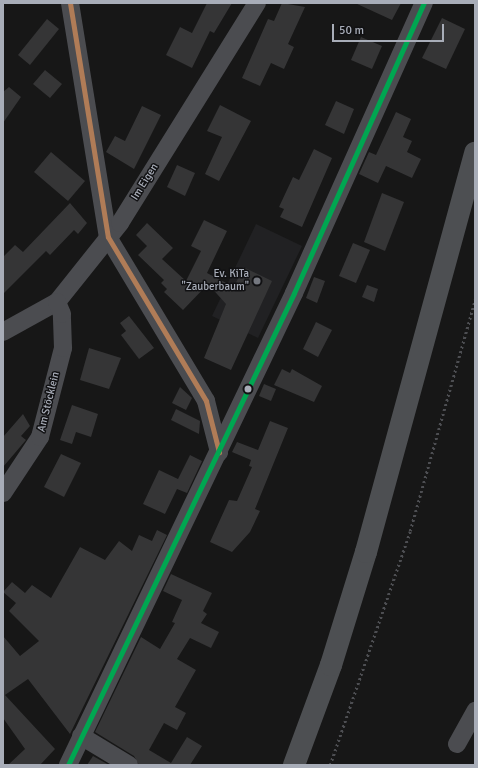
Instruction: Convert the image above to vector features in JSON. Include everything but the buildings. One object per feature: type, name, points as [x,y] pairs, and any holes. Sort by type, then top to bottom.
[{"type":"main road","points":[[294,765],[331,665],[366,552],[475,153]]},
{"type":"street","points":[[70,3],[108,237],[206,401],[218,452]]},
{"type":"street","name":"Im Eigen","points":[[3,332],[58,302],[108,237],[257,3]]},
{"type":"street","points":[[68,765],[294,293],[424,3]]},
{"type":"street","name":"Am Stöcklein","points":[[3,493],[40,437],[63,348],[62,314],[58,302]]},
{"type":"street","points":[[457,744],[475,711]]},
{"type":"street","points":[[81,736],[129,765]]},
{"type":"path","points":[[330,765],[410,531],[475,299]]},
{"type":"shaded area","name":"Ev. KiTa \"Zauberbaum\"","points":[[256,224],[302,246],[258,338],[212,316]]},
{"type":"transit line","points":[[70,3],[108,237],[206,401],[219,452]]},
{"type":"transit line","points":[[68,765],[294,293],[424,3]]},
{"type":"place","name":"Ev. KiTa \"Zauberbaum\"","points":[[257,281]]}]
